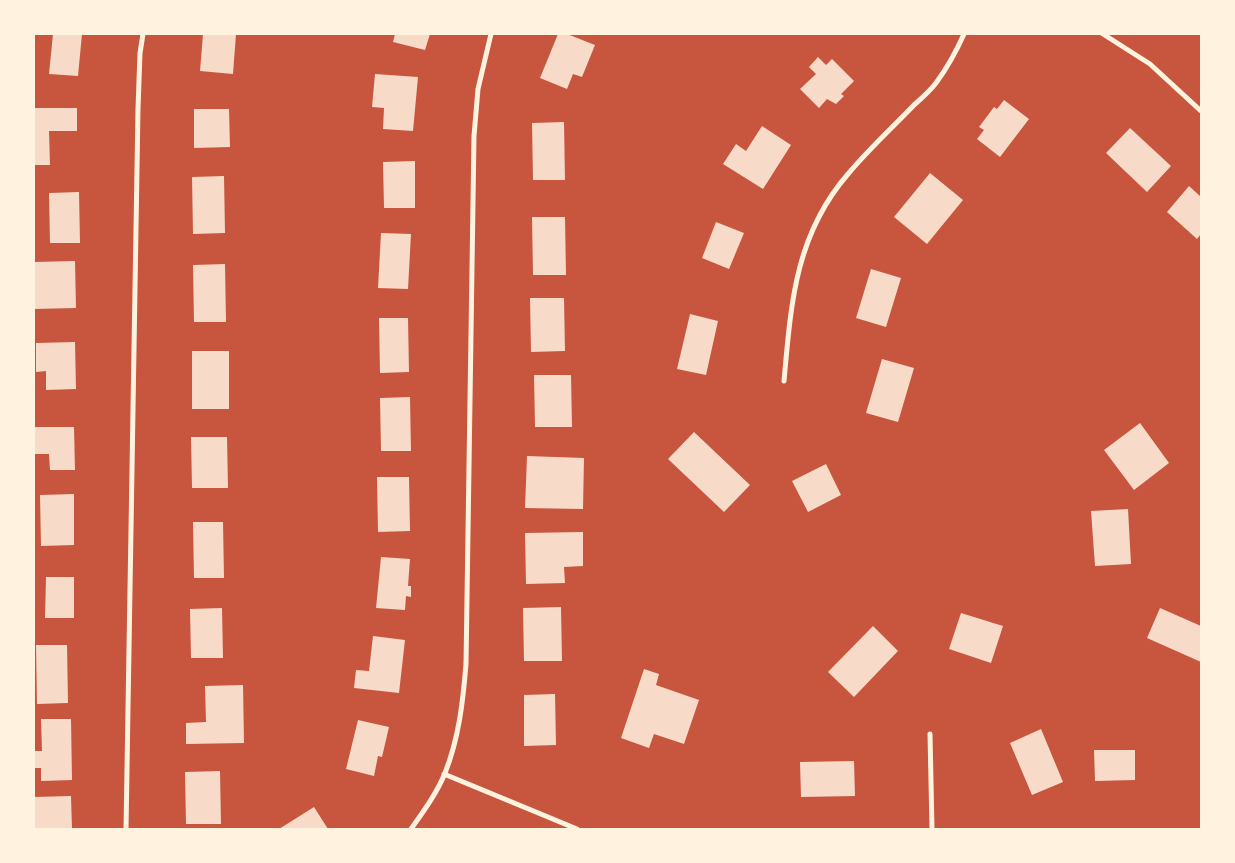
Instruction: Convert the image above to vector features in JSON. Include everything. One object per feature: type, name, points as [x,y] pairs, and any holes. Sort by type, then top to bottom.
[{"type":"street","points":[[126,829],[138,119],[140,53],[143,34]]},
{"type":"street","points":[[411,829],[426,808],[444,774],[456,737],[463,697],[466,664],[473,194],[478,89],[491,34]]},
{"type":"street","points":[[784,381],[790,317],[797,276],[811,232],[822,210],[848,173],[934,85],[950,64],[964,34]]},
{"type":"street","points":[[1103,34],[1150,64],[1201,111]]},
{"type":"street","points":[[930,734],[932,829]]},
{"type":"street","points":[[444,774],[577,829]]},
{"type":"building","points":[[53,34],[82,34],[78,76],[49,74]]},
{"type":"building","points":[[203,34],[236,34],[233,74],[200,71]]},
{"type":"building","points":[[395,34],[430,34],[425,50],[393,42]]},
{"type":"building","points":[[558,34],[567,34],[595,45],[582,77],[573,74],[567,89],[540,78]]},
{"type":"building","points":[[818,57],[826,65],[832,59],[854,81],[841,94],[844,96],[836,104],[827,99],[819,108],[800,89],[816,74],[809,67]]},
{"type":"building","points":[[375,74],[418,77],[413,131],[383,129],[384,108],[372,107]]},
{"type":"building","points":[[1004,100],[1029,119],[1000,157],[977,139],[984,130],[979,127],[994,107],[997,109]]},
{"type":"building","points":[[34,108],[77,108],[77,131],[49,131],[50,165],[34,165]]},
{"type":"building","points":[[194,109],[229,109],[230,147],[194,148]]},
{"type":"building","points":[[564,122],[565,180],[533,180],[532,123]]},
{"type":"building","points":[[762,126],[791,145],[763,189],[723,164],[736,144],[746,151]]},
{"type":"building","points":[[1130,128],[1171,166],[1147,192],[1106,153]]},
{"type":"building","points":[[415,161],[415,208],[384,208],[383,162]]},
{"type":"building","points":[[930,173],[963,200],[927,244],[894,217]]},
{"type":"building","points":[[224,176],[225,233],[193,234],[192,177]]},
{"type":"building","points":[[1189,186],[1201,197],[1201,234],[1197,239],[1167,212]]},
{"type":"building","points":[[79,192],[80,243],[50,243],[49,193]]},
{"type":"building","points":[[532,217],[565,217],[566,275],[533,275]]},
{"type":"building","points":[[716,222],[744,233],[729,269],[702,258]]},
{"type":"building","points":[[381,233],[411,234],[408,289],[378,288]]},
{"type":"building","points":[[75,261],[76,308],[34,309],[34,262]]},
{"type":"building","points":[[225,264],[226,322],[194,322],[193,265]]},
{"type":"building","points":[[871,269],[901,278],[886,327],[856,318]]},
{"type":"building","points":[[530,298],[564,298],[565,351],[531,352]]},
{"type":"building","points":[[690,314],[718,321],[706,375],[677,369]]},
{"type":"building","points":[[379,318],[408,318],[409,372],[380,373]]},
{"type":"building","points":[[75,342],[76,389],[46,390],[46,371],[36,372],[36,343]]},
{"type":"building","points":[[192,351],[229,351],[229,409],[192,409]]},
{"type":"building","points":[[882,359],[914,368],[898,422],[866,413]]},
{"type":"building","points":[[534,375],[571,375],[572,427],[535,427]]},
{"type":"building","points":[[410,397],[411,451],[381,451],[380,398]]},
{"type":"building","points":[[1140,423],[1169,463],[1134,490],[1104,450]]},
{"type":"building","points":[[34,427],[74,427],[75,470],[50,470],[49,454],[34,454]]},
{"type":"building","points":[[694,432],[750,485],[724,512],[668,459]]},
{"type":"building","points":[[191,437],[227,437],[228,488],[192,488]]},
{"type":"building","points":[[527,456],[584,458],[583,509],[525,508]]},
{"type":"building","points":[[826,464],[841,495],[808,512],[792,481]]},
{"type":"building","points":[[377,477],[409,477],[410,531],[378,532]]},
{"type":"building","points":[[74,494],[74,545],[41,546],[40,495]]},
{"type":"building","points":[[1128,509],[1131,564],[1095,566],[1091,511]]},
{"type":"building","points":[[193,522],[223,522],[224,578],[194,578]]},
{"type":"building","points":[[583,532],[583,566],[564,567],[565,583],[526,584],[525,533]]},
{"type":"building","points":[[381,557],[410,559],[408,586],[411,586],[411,597],[406,596],[405,610],[376,608]]},
{"type":"building","points":[[46,577],[74,577],[74,618],[45,618]]},
{"type":"building","points":[[561,607],[562,661],[524,661],[523,608]]},
{"type":"building","points":[[222,608],[223,658],[191,658],[190,609]]},
{"type":"building","points":[[1160,608],[1201,626],[1201,662],[1147,638]]},
{"type":"building","points":[[961,613],[1003,626],[991,663],[949,649]]},
{"type":"building","points":[[873,626],[898,651],[854,697],[828,672]]},
{"type":"building","points":[[373,636],[405,640],[399,693],[354,688],[356,670],[369,671]]},
{"type":"building","points":[[36,645],[67,645],[68,703],[37,704]]},
{"type":"building","points":[[644,669],[659,674],[656,685],[699,700],[684,744],[654,734],[649,748],[621,738]]},
{"type":"building","points":[[243,685],[244,743],[186,744],[186,723],[206,722],[205,686]]},
{"type":"building","points":[[555,694],[556,745],[524,746],[524,695]]},
{"type":"building","points":[[41,719],[71,719],[72,780],[41,781],[41,768],[34,768],[34,751],[42,751]]},
{"type":"building","points":[[358,720],[389,727],[382,757],[378,756],[374,776],[346,769]]},
{"type":"building","points":[[1041,729],[1063,782],[1032,795],[1010,743]]},
{"type":"building","points":[[1094,750],[1135,750],[1135,780],[1095,781]]},
{"type":"building","points":[[854,761],[855,796],[801,797],[800,762]]},
{"type":"building","points":[[220,771],[221,824],[186,824],[185,772]]},
{"type":"building","points":[[71,796],[72,829],[34,829],[34,797]]},
{"type":"building","points":[[314,807],[328,829],[279,829]]}]
